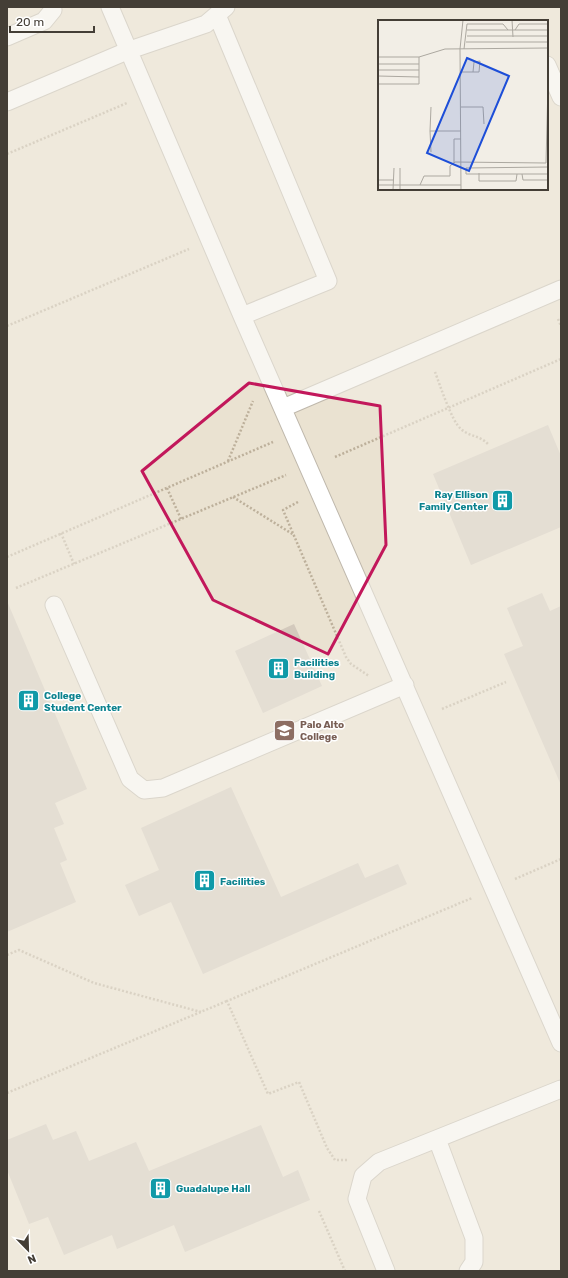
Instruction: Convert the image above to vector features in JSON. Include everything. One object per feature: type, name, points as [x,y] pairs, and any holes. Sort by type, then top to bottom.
[{"type":"lane","points":[[7,37],[44,21],[53,10],[52,7]]},
{"type":"lane","points":[[110,7],[127,51],[242,316],[561,1043]]},
{"type":"lane","points":[[7,102],[127,51],[206,24],[221,11],[328,281],[242,316]]},
{"type":"lane","points":[[548,67],[561,97]]},
{"type":"lane","points":[[283,408],[561,289]]},
{"type":"lane","points":[[54,606],[130,779],[144,790],[163,788],[405,685]]},
{"type":"lane","points":[[386,1271],[357,1199],[363,1176],[379,1162],[561,1089]]},
{"type":"lane","points":[[437,1139],[474,1238],[474,1262],[468,1271]]},
{"type":"path","points":[[7,154],[131,102]]},
{"type":"path","points":[[7,326],[193,247]]},
{"type":"path","points":[[558,319],[561,326]]},
{"type":"path","points":[[335,457],[561,359]]},
{"type":"path","points":[[435,372],[457,424],[461,429],[482,438],[488,444]]},
{"type":"path","points":[[228,462],[254,400]]},
{"type":"path","points":[[7,557],[277,441]]},
{"type":"path","points":[[16,588],[290,474]]},
{"type":"path","points":[[167,488],[181,519]]},
{"type":"path","points":[[233,497],[294,535]]},
{"type":"path","points":[[300,499],[297,504],[283,510],[346,657],[351,664],[376,680],[384,694]]},
{"type":"path","points":[[61,533],[74,564]]},
{"type":"path","points":[[442,709],[506,682]]},
{"type":"path","points":[[7,1093],[561,860]]},
{"type":"path","points":[[7,955],[19,950],[94,983],[202,1012]]},
{"type":"path","points":[[227,1001],[268,1094],[299,1082],[327,1148],[335,1160],[351,1160]]},
{"type":"path","points":[[319,1211],[345,1271]]},
{"type":"highlighted area","points":[[249,383],[380,406],[386,545],[328,654],[213,600],[142,471]]},
{"type":"shaded area","name":"Palo Alto College","points":[[7,7],[561,7],[561,1271],[7,1271]]},
{"type":"building","name":"Ray Ellison Family Center","points":[[548,425],[561,456],[561,527],[471,565],[433,474]]},
{"type":"building","points":[[542,593],[550,611],[561,606],[561,785],[504,654],[523,646],[507,608]]},
{"type":"building","name":"College Student Center","points":[[7,601],[87,789],[55,803],[64,824],[54,828],[67,860],[60,863],[76,902],[7,932]]},
{"type":"building","name":"Facilities Building","points":[[294,624],[322,686],[263,713],[235,651]]},
{"type":"building","name":"Facilities","points":[[231,787],[281,897],[358,863],[365,878],[398,864],[407,884],[203,974],[171,902],[139,916],[125,885],[159,870],[141,828]]},
{"type":"building","name":"Guadalupe Hall","points":[[46,1124],[53,1140],[76,1131],[89,1161],[136,1142],[149,1171],[261,1125],[283,1177],[298,1170],[310,1200],[185,1252],[174,1225],[117,1249],[112,1235],[64,1255],[48,1217],[29,1224],[7,1170],[7,1140]]},
{"type":"place","name":"Ray Ellison Family Center","points":[[503,500]]},
{"type":"place","name":"Facilities Building","points":[[279,668]]},
{"type":"place","name":"College Student Center","points":[[28,701]]},
{"type":"place","name":"Palo Alto College","points":[[284,730]]},
{"type":"place","name":"Facilities","points":[[204,881]]},
{"type":"place","name":"Guadalupe Hall","points":[[160,1188]]}]
